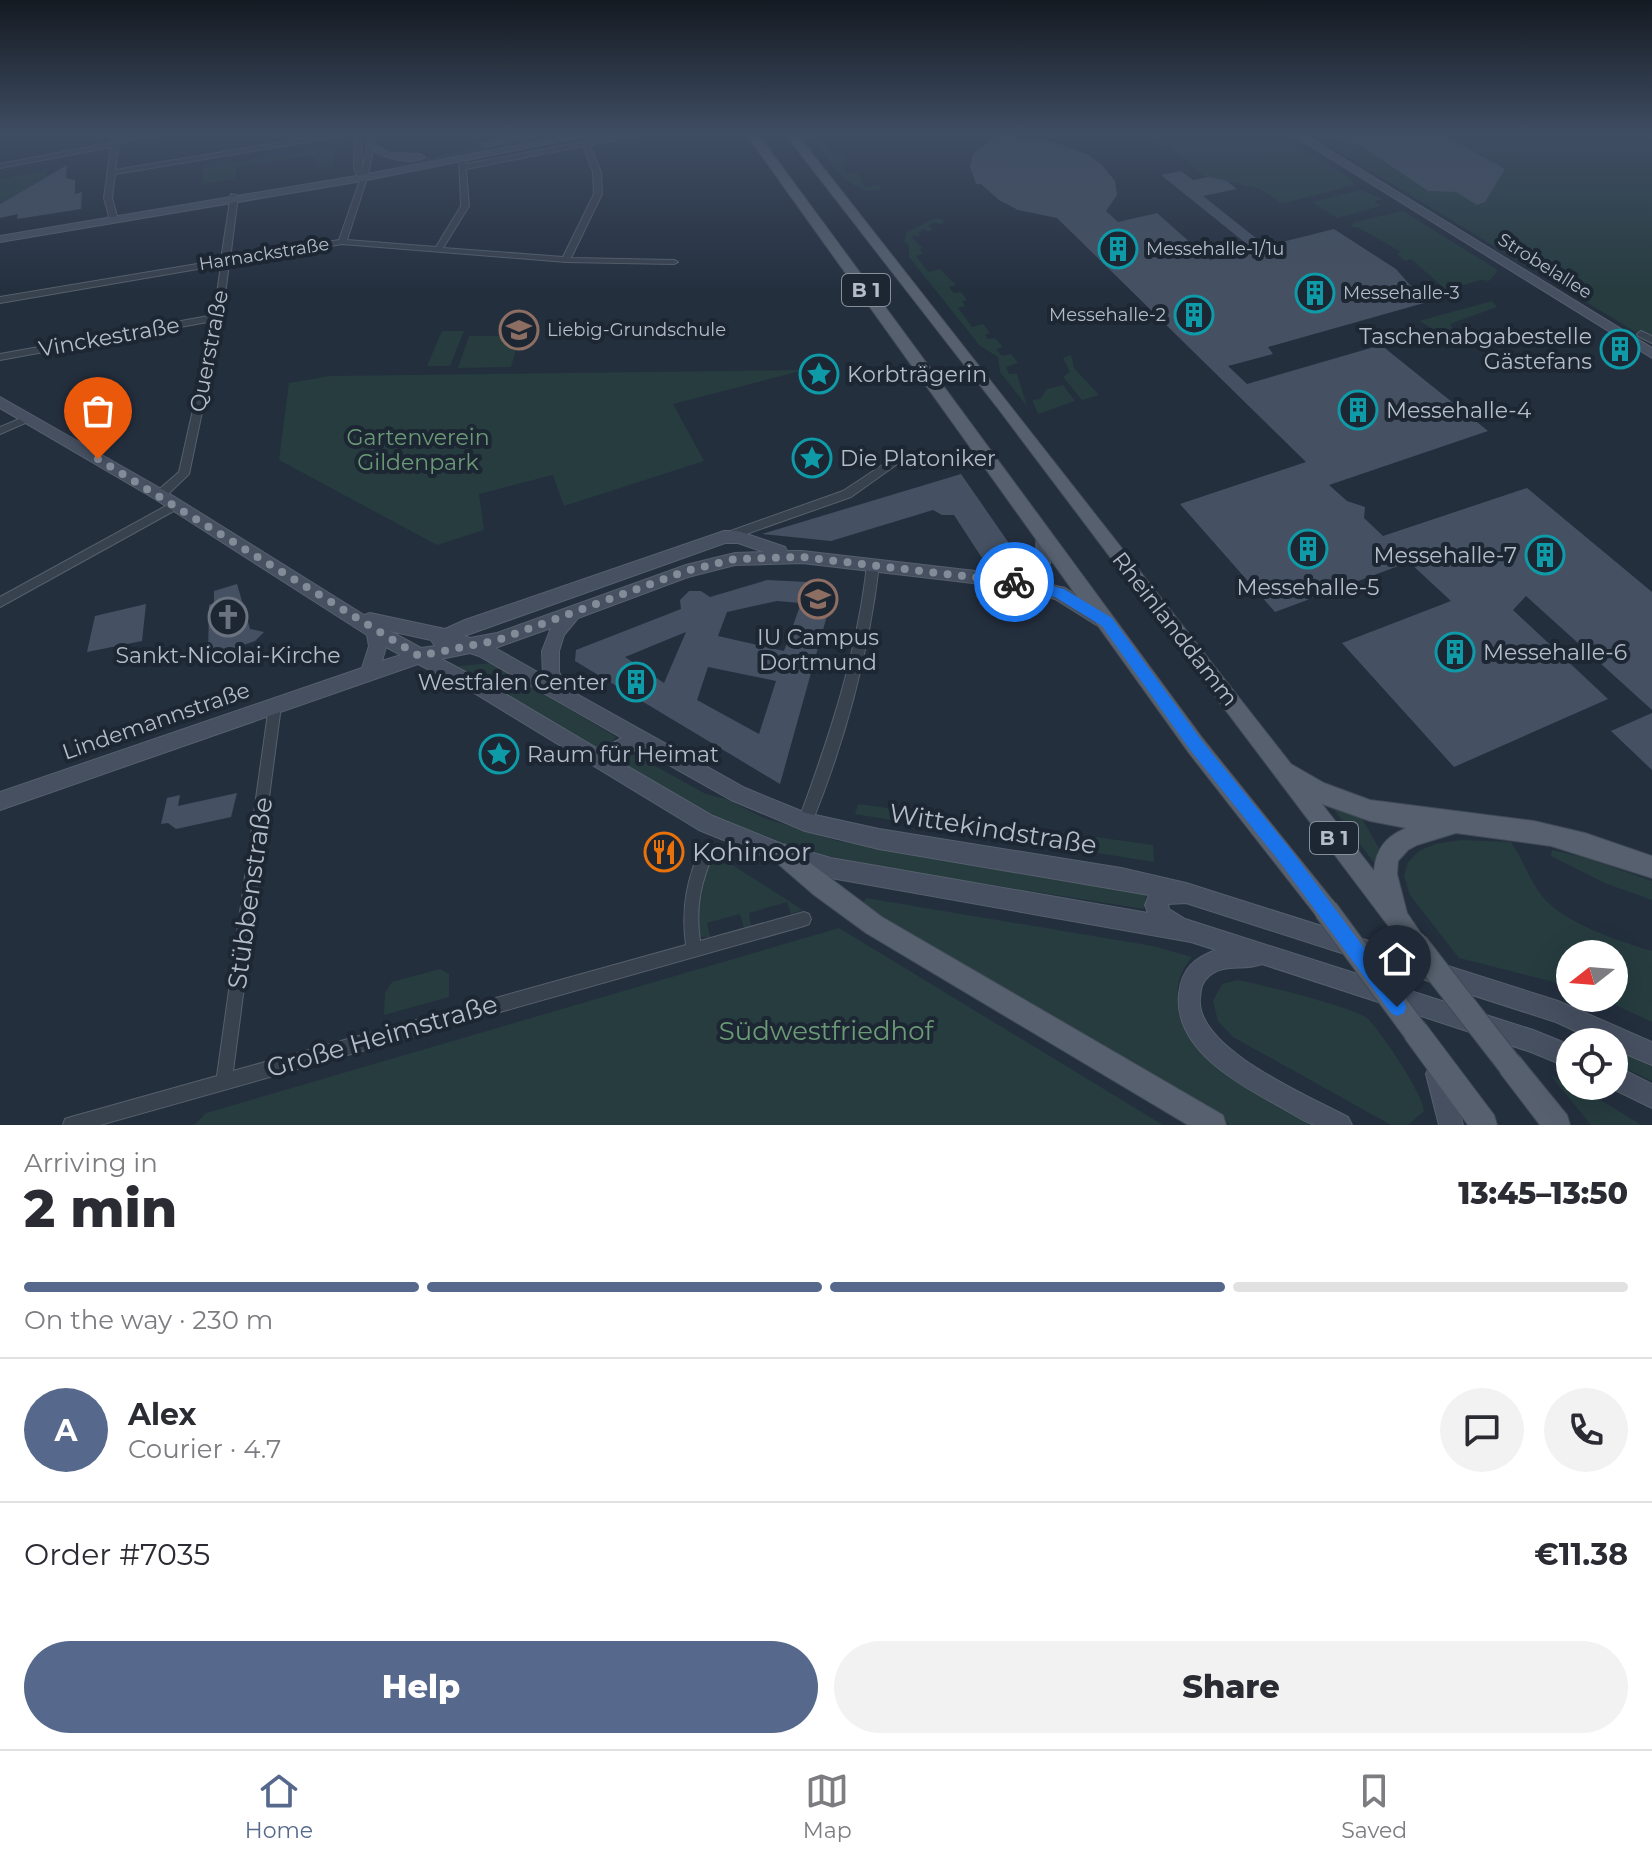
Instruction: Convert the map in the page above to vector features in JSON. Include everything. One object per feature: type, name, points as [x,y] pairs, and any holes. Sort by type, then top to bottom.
[{"type":"main road","points":[[0,236],[291,186]]},
{"type":"main road","name":"B 1","points":[[790,186],[1196,746],[1326,910],[1484,1125]]},
{"type":"main road","name":"Rheinlanddamm","points":[[832,186],[1557,1125]]},
{"type":"main road","name":"Strobelallee","points":[[1381,186],[1652,354]]},
{"type":"main road","name":"Wittekindstraße","points":[[0,402],[160,495],[375,631],[477,686],[706,823],[785,855],[877,877],[1191,931],[1556,1051]]},
{"type":"main road","points":[[1007,581],[1025,579],[1037,570],[1046,555],[1044,535]]},
{"type":"main road","points":[[731,537],[749,548],[746,554],[735,559]]},
{"type":"main road","name":"Lindemannstraße","points":[[419,656],[444,636],[731,537],[802,557]]},
{"type":"main road","name":"Lindemannstraße","points":[[0,801],[419,656],[472,647],[686,571],[735,559],[802,557],[1007,581],[1059,593],[1107,622]]},
{"type":"main road","name":"Wittekindstraße","points":[[346,611],[390,626],[444,636],[472,647],[560,692],[738,794],[805,822],[879,839],[1121,878],[1186,893],[1558,1012],[1652,1054]]},
{"type":"main road","points":[[560,692],[553,682],[549,656],[559,628],[576,611]]},
{"type":"main road","points":[[369,674],[378,646],[375,631]]},
{"type":"main road","points":[[609,765],[622,745],[639,738]]},
{"type":"main road","name":"B 1","points":[[1272,755],[1298,779],[1351,806],[1543,834],[1652,867]]},
{"type":"main road","name":"B 1","points":[[1398,919],[1386,874],[1390,853],[1403,837],[1456,823]]},
{"type":"main road","points":[[785,855],[874,925],[1213,1125]]},
{"type":"main road","points":[[1186,893],[1162,894],[1155,905],[1162,916],[1191,931]]},
{"type":"main road","points":[[1273,956],[1235,955],[1203,966],[1190,986],[1188,1000],[1194,1024],[1209,1047],[1236,1067],[1340,1125]]},
{"type":"main road","name":"B 1","points":[[1434,1057],[1451,1125]]},
{"type":"main road","points":[[1628,1084],[1652,1096]]},
{"type":"street","points":[[111,186],[108,198],[113,217]]},
{"type":"street","points":[[342,242],[359,186]]},
{"type":"street","points":[[438,250],[465,206],[464,186]]},
{"type":"street","points":[[566,260],[598,194],[598,186]]},
{"type":"street","name":"Querstraße","points":[[160,495],[184,474],[218,317],[234,198]]},
{"type":"street","name":"Harnackstraße","points":[[0,300],[342,242],[566,260],[674,262]]},
{"type":"street","name":"Vinckestraße","points":[[0,357],[218,317]]},
{"type":"street","points":[[1641,334],[1652,340]]},
{"type":"street","points":[[0,431],[29,418]]},
{"type":"street","points":[[731,537],[847,494],[899,458]]},
{"type":"street","points":[[0,602],[175,505]]},
{"type":"street","points":[[805,822],[851,690],[866,620],[873,565]]},
{"type":"street","name":"Stübbenstraße","points":[[224,1080],[275,706]]},
{"type":"street","points":[[694,949],[689,895],[697,869],[708,849]]},
{"type":"street","name":"Große Heimstraße","points":[[71,1125],[804,919]]},
{"type":"green space","points":[[0,186],[30,186],[0,204]]},
{"type":"green space","points":[[857,186],[881,186],[880,190]]},
{"type":"green space","points":[[1249,186],[1348,186],[1282,204],[1260,189]]},
{"type":"green space","points":[[1396,186],[1652,186],[1652,342]]},
{"type":"green space","points":[[1360,190],[1383,199],[1374,201],[1381,206],[1337,218],[1312,202]]},
{"type":"green space","points":[[1403,211],[1497,272],[1489,281],[1481,280],[1446,290],[1411,259],[1405,261],[1397,254],[1401,252],[1359,228],[1351,227],[1354,222]]},
{"type":"green space","points":[[936,218],[945,221],[928,226],[933,229],[929,232],[923,229],[918,233],[921,237],[911,237],[923,248],[920,249],[923,254],[916,256],[928,272],[940,269],[956,285],[949,287],[954,293],[961,292],[967,300],[962,301],[965,306],[958,308],[972,327],[983,324],[990,333],[985,335],[988,339],[995,338],[1003,347],[996,349],[1002,356],[1011,354],[1018,363],[1006,367],[1009,374],[1017,374],[1027,406],[1000,372],[998,357],[980,346],[909,257],[909,245],[904,242],[907,232]]},
{"type":"green space","points":[[1492,301],[1497,307],[1450,324],[1454,330],[1436,331],[1419,321]]},
{"type":"green space","points":[[442,331],[464,331],[450,366],[427,366]]},
{"type":"green space","points":[[469,336],[520,336],[511,367],[458,368]]},
{"type":"green space","points":[[1071,355],[1074,368],[1099,395],[1082,400],[1063,377],[1070,372],[1063,358]]},
{"type":"green space","name":"Gartenverein Gildenpark","points":[[804,370],[673,404],[704,461],[564,506],[553,475],[479,494],[484,530],[437,545],[279,460],[289,383],[330,376]]},
{"type":"green space","points":[[1063,385],[1075,401],[1038,414],[1032,400],[1040,399],[1047,389]]},
{"type":"green space","points":[[492,663],[616,737],[603,752],[458,666]]},
{"type":"green space","points":[[633,754],[706,794],[726,799],[764,818],[837,841],[1143,892],[1146,897],[1144,909],[898,870],[805,851],[708,814],[624,764],[624,756]]},
{"type":"green space","points":[[858,804],[1153,845],[1154,862],[855,814]]},
{"type":"green space","points":[[1332,807],[1360,815],[1381,852],[1375,864]]},
{"type":"green space","points":[[1461,840],[1511,842],[1537,890],[1551,905],[1592,930],[1619,940],[1556,940],[1556,982],[1459,958],[1410,895],[1404,876],[1408,862],[1419,851],[1435,844]]},
{"type":"green space","points":[[1552,850],[1586,858],[1652,881],[1652,900],[1607,884],[1551,856]]},
{"type":"green space","points":[[712,852],[803,910],[791,914],[787,902],[749,913],[751,926],[744,928],[740,914],[707,923],[710,937],[700,937],[693,911]]},
{"type":"green space","points":[[866,898],[1153,946],[1192,957],[1178,984],[1178,1003],[1184,1026],[1196,1046],[1231,1078],[1316,1125],[1230,1125],[868,909],[862,904]]},
{"type":"green space","name":"Südwestfriedhof","points":[[839,928],[1163,1125],[194,1125],[206,1113]]},
{"type":"green space","points":[[1628,943],[1652,951],[1652,1022],[1628,1011]]},
{"type":"green space","points":[[440,969],[449,974],[449,997],[384,1015],[385,993],[392,982]]},
{"type":"green space","points":[[1237,980],[1326,1002],[1367,1018],[1391,1048],[1424,1111],[1408,1125],[1391,1125],[1233,1037],[1218,1021],[1213,1001],[1222,984]]},
{"type":"green space","points":[[1628,1053],[1652,1064],[1652,1081],[1628,1070]]},
{"type":"green space","points":[[1571,1100],[1600,1100],[1641,1125],[1591,1125]]},
{"type":"building","points":[[30,186],[75,186],[75,194],[82,192],[81,209],[17,219],[18,214],[0,218],[0,204]]},
{"type":"building","points":[[984,186],[1116,186],[1117,195],[1106,211],[1118,222],[1157,213],[1210,260],[1253,249],[1175,186],[1234,186],[1237,189],[1203,196],[1266,246],[1334,229],[1396,269],[1431,301],[1268,347],[1273,354],[1228,366],[1247,384],[1381,345],[1488,431],[1329,485],[1347,501],[1365,507],[1364,518],[1383,536],[1527,488],[1652,592],[1652,710],[1526,596],[1513,610],[1608,699],[1454,767],[1342,643],[1451,601],[1409,562],[1275,612],[1180,504],[1306,462],[1057,218],[1018,210],[999,200]]},
{"type":"building","points":[[1421,186],[1494,186],[1485,202],[1477,205],[1456,192],[1428,191]]},
{"type":"building","points":[[961,474],[1022,562],[982,558],[954,515],[942,515],[933,510],[831,541],[762,534]]},
{"type":"building","name":"Westfalen Center","points":[[767,580],[835,587],[780,784],[575,661],[576,650],[681,609],[680,600],[689,591],[701,591],[710,597]],"holes":[[[777,601],[801,603],[784,651],[718,636],[727,612]],[[686,632],[664,683],[625,657]],[[708,667],[776,681],[759,734],[697,700]]]},
{"type":"building","name":"Sankt-Nicolai-Kirche","points":[[237,584],[250,629],[264,632],[255,641],[208,657],[209,605],[214,603],[214,591]]},
{"type":"building","points":[[146,604],[142,641],[87,652],[95,616]]},
{"type":"building","points":[[1652,713],[1652,770],[1611,731]]},
{"type":"building","points":[[237,793],[231,817],[176,829],[168,823],[161,824],[167,798],[180,795],[178,806]]},
{"type":"way so far","points":[[98,459],[419,656],[498,640],[686,571],[735,559],[802,557],[1014,582]]},
{"type":"place","name":"Messehalle-1/1u","points":[[1118,249]]},
{"type":"place","name":"Messehalle-3","points":[[1315,293]]},
{"type":"place","name":"Messehalle-2","points":[[1194,315]]},
{"type":"place","name":"Liebig-Grundschule","points":[[519,330]]},
{"type":"place","name":"Taschenabgabestelle Gästefans","points":[[1620,349]]},
{"type":"place","name":"Korbträgerin","points":[[819,374]]},
{"type":"place","name":"Messehalle-4","points":[[1358,410]]},
{"type":"place","name":"Die Platoniker","points":[[812,458]]},
{"type":"place","name":"Messehalle-5","points":[[1308,549]]},
{"type":"place","name":"Messehalle-7","points":[[1545,555]]},
{"type":"place","name":"IU Campus Dortmund","points":[[818,599]]},
{"type":"place","name":"Sankt-Nicolai-Kirche","points":[[228,617]]},
{"type":"place","name":"Messehalle-6","points":[[1455,652]]},
{"type":"place","name":"Westfalen Center","points":[[636,682]]},
{"type":"place","name":"Raum für Heimat","points":[[499,754]]},
{"type":"place","name":"Kohinoor","points":[[664,852]]},
{"type":"route","points":[[1014,582],[1059,593],[1107,622],[1196,746],[1285,856],[1397,1007]]}]
